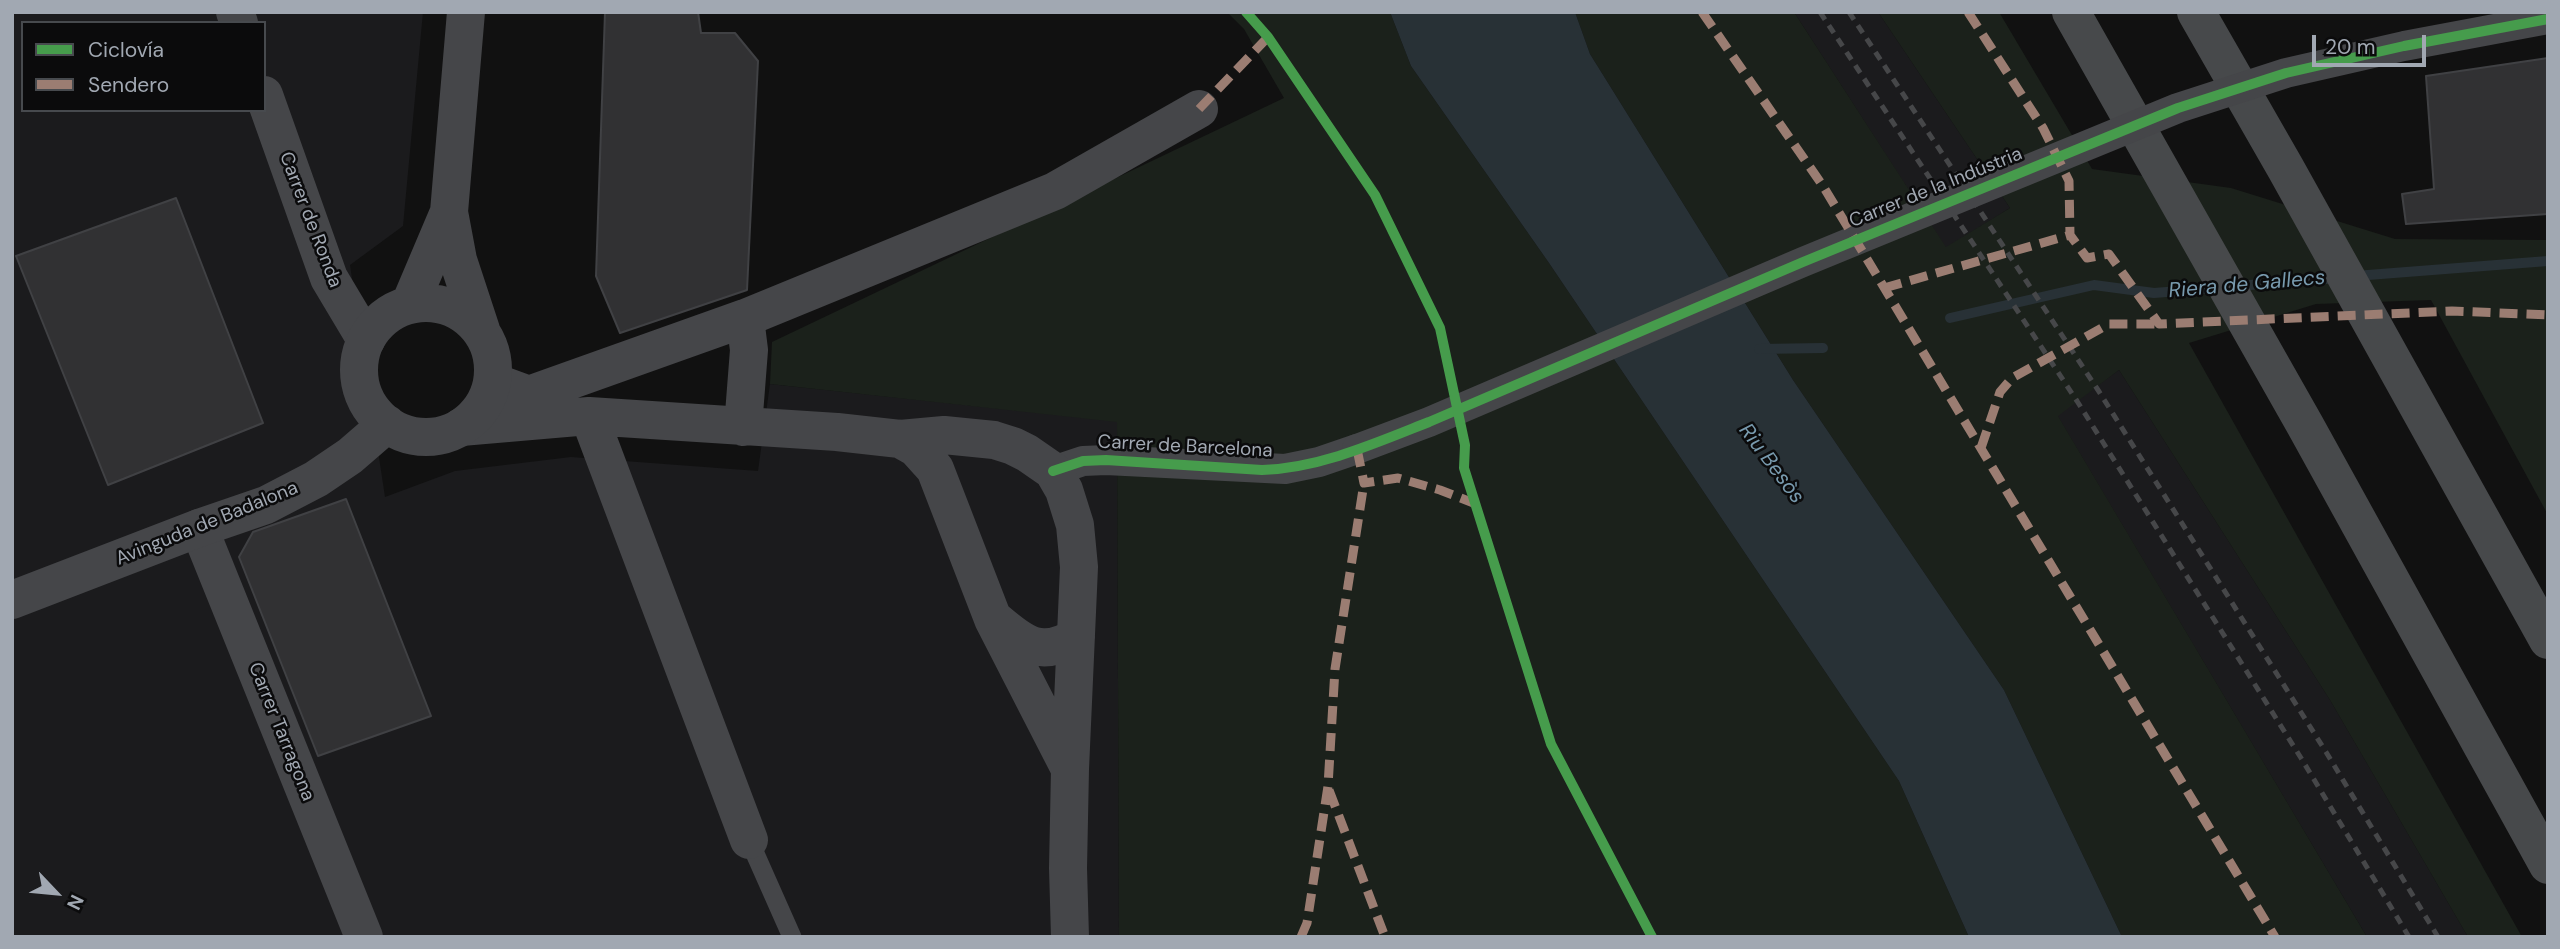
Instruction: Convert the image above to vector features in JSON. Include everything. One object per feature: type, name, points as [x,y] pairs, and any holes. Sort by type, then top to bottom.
[{"type":"highway","points":[[2071,12],[2305,425],[2548,866]]},
{"type":"highway","points":[[2196,12],[2548,640]]},
{"type":"street","points":[[461,427],[478,412],[494,382],[491,350],[481,330],[458,261],[449,212],[466,12]]},
{"type":"street","name":"Carrer de la Indústria","points":[[1357,449],[1429,422],[1803,262],[2178,108],[2286,73],[2404,46],[2548,19]]},
{"type":"street","name":"Carrer de Ronda","points":[[266,101],[329,278],[366,340]]},
{"type":"street","points":[[529,395],[745,318],[1055,191],[1199,109]]},
{"type":"street","points":[[410,304],[449,212]]},
{"type":"street","points":[[481,330],[464,313],[433,302],[410,304],[379,321],[366,340],[359,364],[361,388],[375,414],[402,433],[415,436],[439,436],[461,427],[589,415],[901,439],[944,435],[994,440],[1027,453],[1053,471],[1064,490],[1075,525],[1079,567],[1070,769],[1070,937]]},
{"type":"street","points":[[743,426],[749,350],[745,318]]},
{"type":"street","points":[[494,382],[589,415]]},
{"type":"street","points":[[589,415],[749,840]]},
{"type":"street","name":"Avinguda de Badalona","points":[[12,600],[266,505],[316,479],[350,456],[387,424]]},
{"type":"street","points":[[901,439],[916,448],[935,469],[993,619],[1070,769]]},
{"type":"street","name":"Carrer de Barcelona","points":[[1053,471],[1083,461],[1106,460],[1285,469],[1319,462],[1357,449]]},
{"type":"street","name":"Carrer Tarragona","points":[[199,528],[364,937]]},
{"type":"street","points":[[993,619],[1016,638],[1040,649],[1060,646],[1076,636]]},
{"type":"lane","points":[[749,840],[792,937]]},
{"type":"shaded area","points":[[12,12],[423,12],[403,226],[350,265],[385,497],[455,471],[571,457],[758,471],[770,384],[1117,421],[1119,937],[12,937]]},
{"type":"shaded area","points":[[1227,12],[1390,12],[1411,66],[1549,263],[1899,781],[1969,937],[1119,937],[1117,422],[770,384],[772,342],[1284,98],[1244,29]]},
{"type":"shaded area","points":[[1575,12],[1794,12],[1946,247],[2010,208],[1878,12],[1999,12],[2092,169],[2231,188],[2395,239],[2548,240],[2548,515],[2431,300],[2316,304],[2189,343],[2522,937],[2468,937],[2330,700],[2119,370],[2058,416],[2367,937],[2122,937],[2004,690],[1793,380],[1590,54]]},
{"type":"shaded area","points":[[1794,12],[1878,12],[2010,208],[1946,248]]},
{"type":"shaded area","points":[[2119,370],[2330,700],[2468,937],[2367,937],[2057,415]]},
{"type":"water","name":"Riu Besòs","points":[[1390,12],[1575,12],[1590,54],[1793,380],[2004,690],[2122,937],[1969,937],[1899,781],[1549,263],[1411,66]]},
{"type":"building","points":[[605,12],[698,12],[701,33],[735,33],[758,61],[747,290],[620,333],[596,276]]},
{"type":"building","points":[[2548,58],[2548,214],[2406,224],[2402,194],[2434,189],[2426,76]]},
{"type":"building","points":[[176,198],[263,423],[108,485],[16,256]]},
{"type":"building","points":[[346,499],[431,716],[318,756],[239,557],[253,532]]},
{"type":"waterway","name":"Riera de Gallecs","points":[[2355,276],[2548,261]]},
{"type":"waterway","name":"Riera de Gallecs","points":[[2237,286],[2339,278]]},
{"type":"waterway","name":"Riera de Gallecs","points":[[1950,318],[2094,285],[2154,293],[2217,288]]},
{"type":"waterway","name":"Riera de Gallecs","points":[[1759,349],[1823,348]]},
{"type":"railway","points":[[1820,12],[2077,401],[2301,758],[2409,937]]},
{"type":"railway","points":[[1849,12],[2098,390],[2326,752],[2438,937]]},
{"type":"marked path","points":[[1702,12],[1823,186],[2275,937]]},
{"type":"marked path","points":[[1968,12],[2043,128],[2069,181],[2070,235],[2087,258],[2109,254],[2159,324],[2452,311],[2548,315]]},
{"type":"marked path","points":[[1199,109],[1268,37]]},
{"type":"marked path","points":[[1884,288],[2070,235]]},
{"type":"marked path","points":[[1981,448],[2000,392],[2012,378],[2109,324],[2159,324]]},
{"type":"marked path","points":[[1357,449],[1364,483],[1398,478],[1476,504]]},
{"type":"marked path","points":[[1301,937],[1307,923],[1328,786],[1335,669],[1364,483]]},
{"type":"marked path","points":[[1329,790],[1385,937]]},
{"type":"cycle path","points":[[1246,12],[1268,37],[1375,195],[1440,328],[1465,445],[1464,468],[1551,744],[1652,937]]},
{"type":"cycle path","points":[[1053,471],[1083,461],[1106,460],[1262,470],[1305,465],[1347,453],[1429,422],[1803,262],[2178,108],[2286,73],[2404,46],[2548,19]]}]
